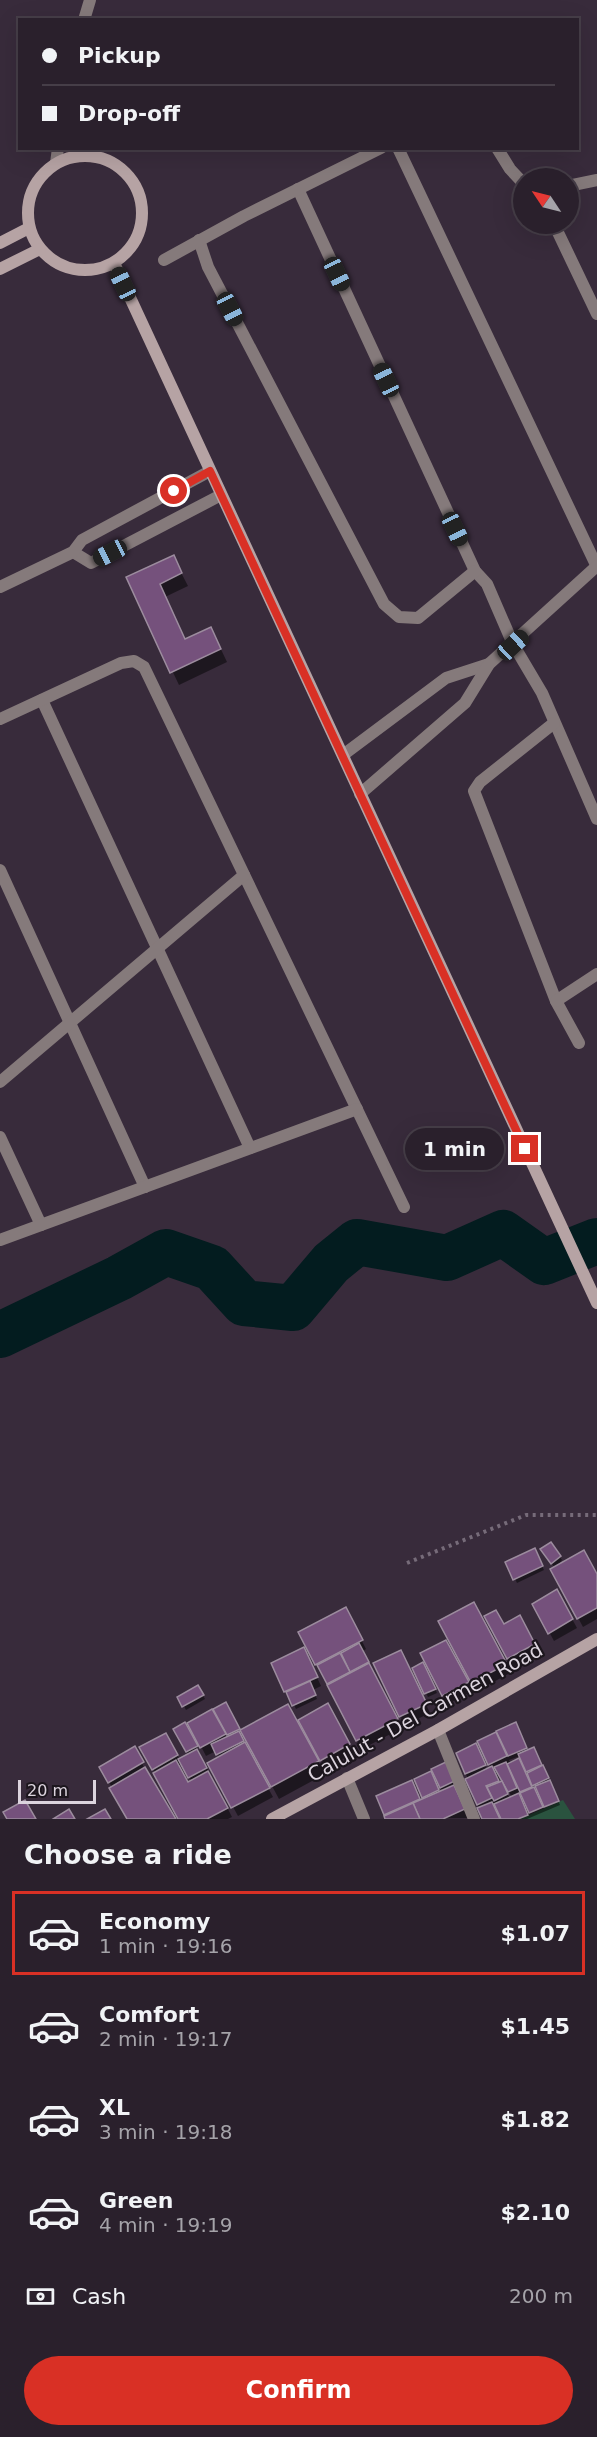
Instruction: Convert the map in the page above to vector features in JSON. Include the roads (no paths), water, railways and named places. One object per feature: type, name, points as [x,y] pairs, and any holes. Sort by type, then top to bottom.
[{"type":"street","points":[[85,18],[90,0]]},
{"type":"street","points":[[56,163],[58,150]]},
{"type":"street","points":[[164,260],[377,150]]},
{"type":"street","points":[[343,755],[446,678],[489,663],[513,645],[597,566],[399,150]]},
{"type":"street","points":[[498,150],[513,172]]},
{"type":"street","points":[[81,155],[106,158],[128,173],[141,196],[142,221],[132,246],[114,263],[94,270],[74,269],[55,262],[40,249],[29,228],[27,212],[30,195],[37,180],[56,163],[81,155]]},
{"type":"street","points":[[579,184],[597,180]]},
{"type":"street","points":[[298,189],[475,571],[487,584],[513,645],[542,693],[597,819]]},
{"type":"street","points":[[0,243],[29,228]]},
{"type":"street","points":[[559,234],[597,314]]},
{"type":"street","points":[[199,240],[208,267],[384,604],[399,617],[418,618],[475,571]]},
{"type":"street","points":[[0,269],[40,249]]},
{"type":"street","points":[[114,263],[597,1303]]},
{"type":"street","points":[[0,587],[73,552],[82,540],[210,471]]},
{"type":"street","points":[[73,552],[91,563],[221,495]]},
{"type":"street","points":[[0,719],[121,663],[134,662],[144,667],[405,1207]]},
{"type":"street","points":[[360,794],[465,703],[489,663]]},
{"type":"street","points":[[42,700],[250,1148]]},
{"type":"street","points":[[554,723],[480,782],[474,791],[556,1001],[579,1043]]},
{"type":"street","points":[[0,870],[145,1187]]},
{"type":"street","points":[[0,1082],[244,875]]},
{"type":"street","points":[[556,1001],[597,974]]},
{"type":"street","points":[[0,1240],[357,1109]]},
{"type":"street","points":[[0,1137],[41,1225]]},
{"type":"street","name":"Calulut - Del Carmen Road","points":[[272,1819],[438,1730],[597,1639]]},
{"type":"street","points":[[438,1730],[474,1819]]},
{"type":"street","points":[[347,1778],[364,1819]]},
{"type":"waterway","points":[[0,1335],[119,1278],[166,1252],[212,1268],[244,1303],[293,1308],[331,1263],[357,1242],[447,1258],[503,1233],[544,1262],[597,1241]]}]
